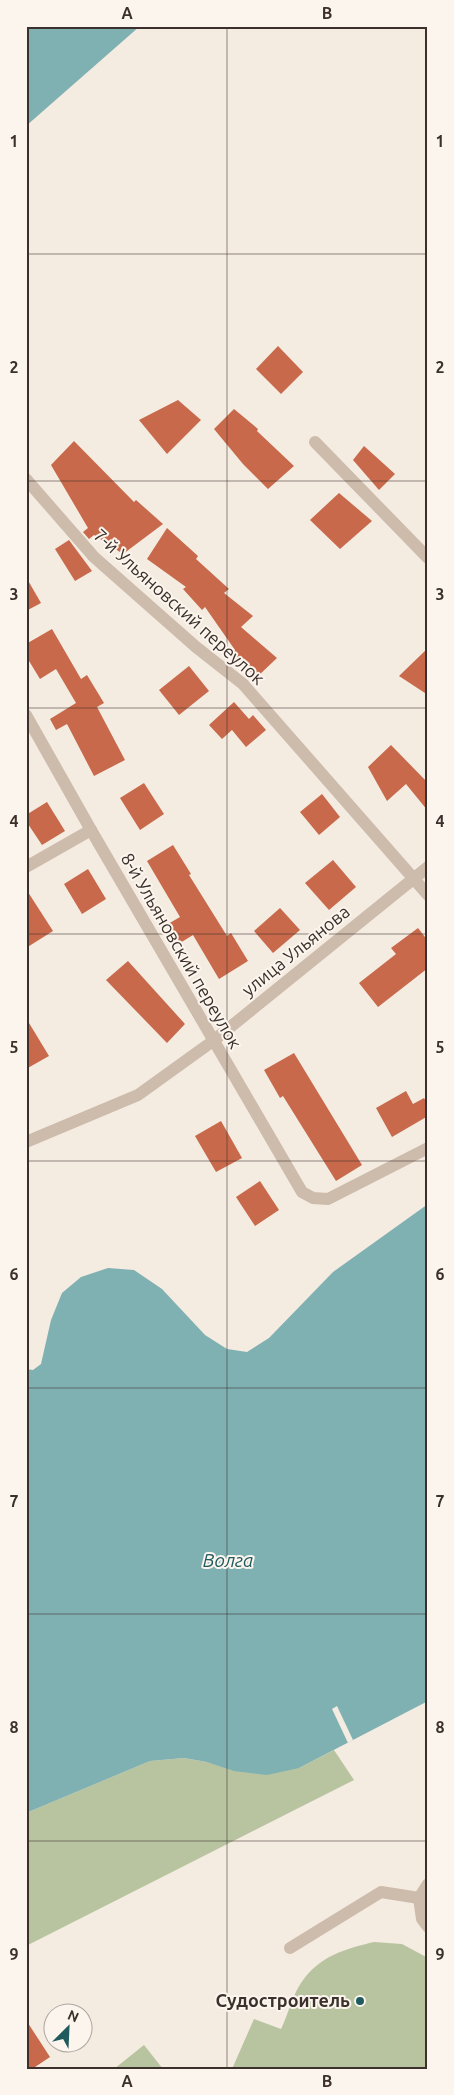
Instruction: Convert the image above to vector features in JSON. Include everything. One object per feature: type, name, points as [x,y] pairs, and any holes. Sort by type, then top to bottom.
[{"type":"street","points":[[315,442],[428,558]]},
{"type":"street","name":"7-й Ульяновский переулок","points":[[26,479],[94,557],[196,647],[243,684],[428,895]]},
{"type":"street","name":"8-й Ульяновский переулок","points":[[26,715],[302,1192],[312,1198],[328,1199],[428,1148]]},
{"type":"street","points":[[26,868],[91,830]]},
{"type":"street","name":"улица Ульянова","points":[[26,1142],[138,1095],[213,1041],[428,867]]},
{"type":"street","points":[[428,1884],[419,1898],[422,1919],[428,1927]]},
{"type":"street","points":[[290,1948],[381,1892],[419,1898]]},
{"type":"green space","points":[[334,1750],[354,1780],[26,1946],[26,1813],[150,1761],[184,1758],[207,1762],[299,1768]]},
{"type":"green space","name":"Судостроитель","points":[[374,1942],[402,1944],[428,1958],[428,2069],[232,2069],[254,2019],[281,2029],[298,1988],[316,1966],[333,1955]]},
{"type":"green space","points":[[144,2045],[163,2069],[114,2069]]},
{"type":"water","points":[[26,26],[140,26],[26,126]]},
{"type":"water","name":"Волга","points":[[428,1204],[428,1701],[299,1768],[267,1775],[234,1771],[207,1762],[184,1758],[150,1761],[26,1813],[26,1369],[33,1370],[41,1364],[51,1320],[62,1293],[81,1277],[108,1268],[134,1270],[162,1289],[205,1335],[227,1349],[247,1352],[269,1338],[333,1272]]},
{"type":"pier","points":[[337,1706],[353,1740],[348,1743],[332,1709]]},
{"type":"building","points":[[278,346],[303,372],[281,394],[256,369]]},
{"type":"building","points":[[178,400],[201,420],[167,454],[139,420]]},
{"type":"building","points":[[234,409],[258,429],[257,431],[294,466],[268,489],[243,464],[214,429]]},
{"type":"building","points":[[74,441],[134,502],[136,500],[163,524],[123,554],[94,535],[89,539],[83,532],[88,528],[51,465]]},
{"type":"building","points":[[364,446],[395,474],[379,490],[353,460]]},
{"type":"building","points":[[339,493],[372,521],[340,549],[310,520]]},
{"type":"building","points":[[167,528],[198,556],[196,559],[229,589],[224,593],[253,616],[241,627],[277,658],[257,677],[231,655],[235,650],[205,607],[202,610],[183,589],[186,587],[147,559]]},
{"type":"building","points":[[69,540],[92,571],[75,581],[55,549]]},
{"type":"building","points":[[26,577],[41,603],[26,611]]},
{"type":"building","points":[[52,629],[81,679],[87,675],[104,703],[97,707],[125,760],[94,776],[67,724],[56,730],[50,719],[76,703],[56,669],[40,679],[26,656],[26,644]]},
{"type":"building","points":[[428,648],[428,695],[399,676]]},
{"type":"building","points":[[189,666],[209,691],[179,715],[159,690]]},
{"type":"building","points":[[234,702],[249,719],[253,715],[266,730],[246,747],[232,730],[222,739],[209,725]]},
{"type":"building","points":[[391,745],[428,783],[428,811],[406,784],[387,801],[368,767]]},
{"type":"building","points":[[144,783],[164,814],[140,830],[120,798]]},
{"type":"building","points":[[322,794],[340,817],[319,835],[300,812]]},
{"type":"building","points":[[47,802],[65,831],[42,845],[26,821],[26,815]]},
{"type":"building","points":[[173,845],[191,874],[189,875],[227,936],[231,933],[248,961],[219,979],[193,935],[180,943],[168,924],[180,917],[147,861]]},
{"type":"building","points":[[333,860],[356,887],[329,910],[305,883]]},
{"type":"building","points":[[88,869],[106,899],[82,914],[64,884]]},
{"type":"building","points":[[26,889],[53,931],[26,948]]},
{"type":"building","points":[[280,908],[300,930],[273,953],[254,931]]},
{"type":"building","points":[[418,928],[428,941],[428,968],[378,1007],[359,983],[396,954],[391,948]]},
{"type":"building","points":[[128,961],[185,1024],[167,1043],[106,980]]},
{"type":"building","points":[[26,1018],[49,1056],[26,1069]]},
{"type":"building","points":[[294,1053],[362,1165],[336,1181],[283,1096],[280,1098],[264,1070]]},
{"type":"building","points":[[406,1091],[413,1104],[424,1098],[428,1105],[428,1116],[392,1137],[376,1108]]},
{"type":"building","points":[[221,1121],[242,1158],[216,1172],[195,1136]]},
{"type":"building","points":[[260,1181],[279,1210],[255,1226],[236,1197]]},
{"type":"building","points":[[26,2020],[42,2045],[42,2052],[47,2052],[50,2057],[32,2069],[26,2069]]},
{"type":"place","name":"Судостроитель","points":[[360,2001]]}]
